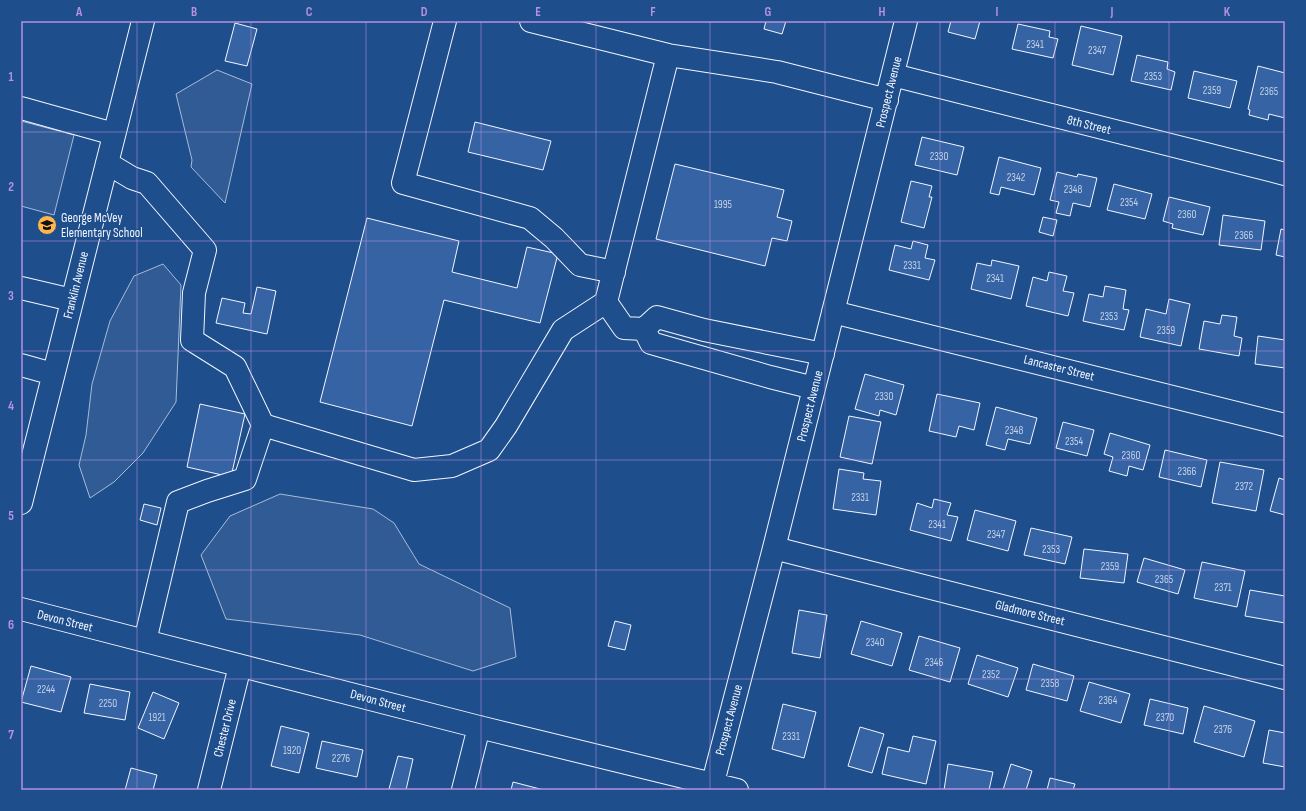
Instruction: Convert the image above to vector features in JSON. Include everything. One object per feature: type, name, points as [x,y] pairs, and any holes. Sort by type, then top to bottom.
[{"type":"street","name":"Franklin Avenue","points":[[21,503],[143,21]]},
{"type":"street","points":[[445,21],[403,183],[530,218],[554,238],[580,265],[614,272]]},
{"type":"street","points":[[531,21],[668,55],[777,72],[887,100]]},
{"type":"street","name":"Prospect Avenue","points":[[712,787],[774,548],[906,21]]},
{"type":"street","points":[[264,425],[414,470],[452,466],[490,450],[563,330],[606,302],[668,55]]},
{"type":"street","name":"8th Street","points":[[893,75],[1285,174]]},
{"type":"street","points":[[21,108],[114,134]]},
{"type":"street","points":[[107,163],[147,184],[205,250],[194,294],[192,340],[235,367],[264,425],[245,479],[178,502],[145,641]]},
{"type":"street","points":[[21,288],[72,300]]},
{"type":"street","points":[[606,302],[624,328],[644,329],[657,317],[704,330],[823,354]]},
{"type":"street","name":"Lancaster Street","points":[[833,312],[1285,425]]},
{"type":"street","points":[[644,329],[651,343],[814,388]]},
{"type":"street","points":[[21,365],[53,374]]},
{"type":"street","name":"Gladmore Street","points":[[774,548],[1285,678]]},
{"type":"street","name":"Devon Street","points":[[21,610],[712,787],[737,790]]},
{"type":"street","name":"Chester Drive","points":[[209,790],[240,666]]},
{"type":"street","points":[[463,790],[479,727]]},
{"type":"shaded area","points":[[217,70],[252,84],[225,203],[191,167],[192,160],[176,94]]},
{"type":"shaded area","points":[[21,121],[74,135],[54,215],[21,206]]},
{"type":"shaded area","points":[[163,264],[181,285],[176,402],[143,453],[114,482],[90,498],[79,465],[86,435],[92,384],[110,321],[134,276]]},
{"type":"shaded area","points":[[280,494],[373,509],[394,523],[419,564],[510,608],[516,657],[473,671],[360,635],[226,619],[201,555],[230,516]]},
{"type":"building","points":[[766,21],[786,21],[782,34],[764,29]]},
{"type":"building","points":[[951,21],[980,21],[975,39],[948,32]]},
{"type":"building","points":[[235,23],[257,29],[247,66],[225,61]]},
{"type":"building","points":[[1018,24],[1050,31],[1049,37],[1058,39],[1053,58],[1012,49]]},
{"type":"building","points":[[1081,26],[1122,36],[1113,75],[1072,65]]},
{"type":"building","points":[[1137,55],[1168,62],[1167,69],[1175,72],[1171,90],[1131,81]]},
{"type":"building","points":[[1258,66],[1285,73],[1285,118],[1269,114],[1268,120],[1249,115],[1250,110],[1248,109]]},
{"type":"building","points":[[1194,71],[1237,81],[1230,108],[1188,98]]},
{"type":"building","points":[[475,122],[551,141],[543,170],[468,152]]},
{"type":"building","points":[[922,137],[964,147],[957,175],[915,165]]},
{"type":"building","points":[[999,157],[1041,168],[1034,195],[1001,187],[999,195],[990,193]]},
{"type":"building","points":[[675,164],[784,190],[777,217],[792,221],[787,241],[772,238],[765,266],[656,239]]},
{"type":"building","points":[[1057,172],[1077,177],[1078,174],[1097,178],[1090,207],[1073,203],[1070,216],[1056,213],[1059,202],[1050,200]]},
{"type":"building","points":[[911,181],[932,186],[929,197],[932,197],[924,228],[901,222]]},
{"type":"building","points":[[1114,184],[1152,194],[1145,219],[1107,210]]},
{"type":"building","points":[[1169,197],[1210,207],[1203,235],[1172,228],[1173,224],[1163,221]]},
{"type":"building","points":[[1223,215],[1265,221],[1261,250],[1219,245]]},
{"type":"building","points":[[1043,217],[1057,220],[1053,236],[1039,232]]},
{"type":"building","points":[[367,218],[459,241],[452,272],[517,288],[527,247],[558,254],[540,323],[444,300],[412,426],[320,402]]},
{"type":"building","points":[[1281,229],[1285,230],[1285,257],[1276,255]]},
{"type":"building","points":[[913,241],[928,245],[925,258],[935,260],[929,280],[889,270],[895,245],[911,249]]},
{"type":"building","points":[[992,260],[1019,266],[1011,299],[971,289],[977,263],[991,266]]},
{"type":"building","points":[[1049,272],[1067,276],[1063,291],[1074,293],[1068,316],[1026,306],[1033,277],[1047,281]]},
{"type":"building","points":[[1105,286],[1126,290],[1123,309],[1129,310],[1124,330],[1083,321],[1089,294],[1103,297]]},
{"type":"building","points":[[257,287],[276,291],[267,334],[216,323],[222,298],[245,303],[243,313],[251,314]]},
{"type":"building","points":[[1169,299],[1190,304],[1181,346],[1140,337],[1146,309],[1166,314]]},
{"type":"building","points":[[1222,315],[1237,317],[1234,336],[1242,338],[1239,356],[1199,349],[1204,321],[1220,324]]},
{"type":"building","points":[[1258,336],[1285,340],[1285,368],[1255,364]]},
{"type":"building","points":[[865,374],[904,385],[896,415],[880,410],[879,416],[855,409]]},
{"type":"building","points":[[937,394],[980,403],[974,430],[959,426],[956,437],[929,431]]},
{"type":"building","points":[[200,404],[245,414],[231,477],[187,467]]},
{"type":"building","points":[[996,407],[1037,418],[1030,444],[1008,439],[1005,450],[986,445]]},
{"type":"building","points":[[849,416],[881,422],[872,464],[840,457]]},
{"type":"building","points":[[1063,422],[1094,430],[1087,456],[1056,448]]},
{"type":"building","points":[[1110,433],[1150,445],[1143,470],[1129,466],[1127,476],[1109,471],[1113,457],[1104,454]]},
{"type":"building","points":[[1165,450],[1207,460],[1201,487],[1159,477]]},
{"type":"building","points":[[1220,462],[1264,470],[1256,511],[1212,503]]},
{"type":"building","points":[[839,469],[864,473],[863,479],[881,481],[876,515],[833,509]]},
{"type":"building","points":[[1279,478],[1285,480],[1285,515],[1270,511]]},
{"type":"building","points":[[934,499],[951,503],[947,515],[958,517],[951,541],[910,530],[917,503],[932,508]]},
{"type":"building","points":[[144,504],[161,508],[157,525],[140,520]]},
{"type":"building","points":[[975,510],[1016,521],[1008,551],[967,540]]},
{"type":"building","points":[[1031,528],[1072,537],[1065,564],[1024,555]]},
{"type":"building","points":[[1084,549],[1128,554],[1124,583],[1080,578]]},
{"type":"building","points":[[1144,558],[1185,570],[1178,594],[1137,582]]},
{"type":"building","points":[[1202,562],[1245,571],[1237,607],[1194,598]]},
{"type":"building","points":[[1250,590],[1285,596],[1285,623],[1245,616]]},
{"type":"building","points":[[799,610],[827,615],[820,658],[792,653]]},
{"type":"building","points":[[615,621],[631,625],[625,650],[608,646]]},
{"type":"building","points":[[861,621],[902,633],[892,666],[851,654]]},
{"type":"building","points":[[919,636],[960,648],[950,682],[909,670]]},
{"type":"building","points":[[977,655],[1018,668],[1008,697],[968,684]]},
{"type":"building","points":[[1033,664],[1074,676],[1067,701],[1026,690]]},
{"type":"building","points":[[31,666],[71,677],[61,712],[21,702]]},
{"type":"building","points":[[1089,682],[1130,694],[1121,723],[1080,711]]},
{"type":"building","points":[[90,684],[130,692],[125,720],[84,713]]},
{"type":"building","points":[[153,692],[179,703],[164,739],[138,728]]},
{"type":"building","points":[[1150,699],[1188,708],[1183,734],[1144,725]]},
{"type":"building","points":[[783,704],[816,712],[804,758],[772,749]]},
{"type":"building","points":[[1204,706],[1255,721],[1244,757],[1194,742]]},
{"type":"building","points":[[281,726],[309,733],[299,773],[271,766]]},
{"type":"building","points":[[860,727],[884,734],[872,773],[848,766]]},
{"type":"building","points":[[1269,730],[1285,733],[1285,767],[1263,763]]},
{"type":"building","points":[[913,736],[936,741],[926,784],[882,774],[888,747],[909,752]]},
{"type":"building","points":[[322,741],[363,750],[357,777],[316,768]]},
{"type":"building","points":[[398,756],[413,759],[406,790],[389,789]]},
{"type":"building","points":[[948,764],[993,772],[989,790],[944,790]]},
{"type":"building","points":[[1011,764],[1032,771],[1026,790],[1003,790]]},
{"type":"building","points":[[131,768],[157,775],[153,790],[125,790]]},
{"type":"building","points":[[1050,778],[1075,784],[1073,790],[1047,790]]},
{"type":"building","points":[[513,782],[544,790],[511,790]]},
{"type":"place","name":"George McVey Elementary School","points":[[47,225]]}]
